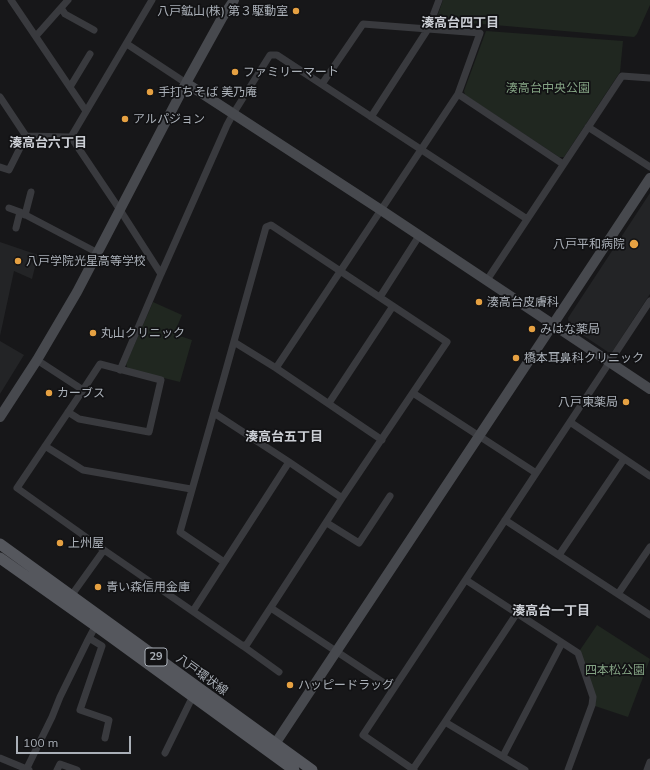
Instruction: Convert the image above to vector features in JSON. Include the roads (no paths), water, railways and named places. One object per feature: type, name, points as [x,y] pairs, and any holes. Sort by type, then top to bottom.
[{"type":"main road","name":"八戸環状線","points":[[0,544],[71,596],[98,621],[193,697],[272,748],[312,770]]},
{"type":"main road","name":"八戸環状線","points":[[0,558],[60,602],[98,621],[272,748],[294,770]]},
{"type":"street","points":[[11,0],[86,111]]},
{"type":"street","points":[[36,36],[60,5],[68,0]]},
{"type":"street","points":[[71,137],[152,0]]},
{"type":"street","points":[[0,417],[37,360],[77,292],[186,83],[222,18],[234,0]]},
{"type":"street","points":[[371,117],[428,29],[439,0]]},
{"type":"street","points":[[60,5],[65,14],[94,30]]},
{"type":"street","points":[[276,368],[458,94],[480,33],[363,24],[322,84]]},
{"type":"street","points":[[127,44],[381,210],[650,389]]},
{"type":"street","points":[[70,87],[90,54]]},
{"type":"street","points":[[120,370],[221,139],[233,114],[270,55],[277,55],[527,219]]},
{"type":"street","points":[[486,280],[622,76],[650,78]]},
{"type":"street","points":[[458,94],[563,164]]},
{"type":"street","points":[[0,97],[26,136]]},
{"type":"street","points":[[588,127],[650,167]]},
{"type":"street","points":[[26,136],[71,137]]},
{"type":"street","points":[[0,167],[9,170],[26,136]]},
{"type":"street","points":[[71,137],[161,274]]},
{"type":"street","points":[[272,748],[554,325],[650,178]]},
{"type":"street","points":[[16,228],[31,192]]},
{"type":"street","points":[[9,208],[23,213],[98,253]]},
{"type":"street","points":[[224,562],[180,532],[266,227],[271,225],[447,342],[342,498],[247,644],[243,646]]},
{"type":"street","points":[[380,297],[419,236]]},
{"type":"street","points":[[517,613],[413,770],[363,735],[650,301]]},
{"type":"street","points":[[328,403],[393,306]]},
{"type":"street","points":[[234,342],[276,368],[382,440]]},
{"type":"street","points":[[37,360],[83,390]]},
{"type":"street","points":[[68,412],[79,419],[149,432],[161,380],[100,364],[17,488],[279,672]]},
{"type":"street","points":[[413,393],[536,473]]},
{"type":"street","points":[[214,412],[342,498]]},
{"type":"street","points":[[570,422],[650,476]]},
{"type":"street","points":[[45,446],[83,470],[191,489]]},
{"type":"street","points":[[559,555],[624,459]]},
{"type":"street","points":[[192,611],[289,462]]},
{"type":"street","points":[[327,522],[359,543],[390,496]]},
{"type":"street","points":[[505,520],[650,615]]},
{"type":"street","points":[[618,594],[650,547]]},
{"type":"street","points":[[71,596],[104,550]]},
{"type":"street","points":[[466,580],[578,653],[593,697],[592,705],[568,770]]},
{"type":"street","points":[[271,608],[393,689]]},
{"type":"street","points":[[0,758],[27,770],[60,697],[98,621]]},
{"type":"street","points":[[89,638],[102,646],[80,710],[109,720],[105,738]]},
{"type":"street","points":[[503,756],[562,643]]},
{"type":"street","points":[[164,753],[193,697]]},
{"type":"street","points":[[445,722],[525,770]]},
{"type":"street","points":[[647,770],[650,762]]},
{"type":"street","points":[[57,770],[60,764],[77,770]]},
{"type":"place","name":"八戸鉱山(株) 第３駆動室","points":[[296,11]]},
{"type":"place","name":"ファミリーマート","points":[[235,72]]},
{"type":"place","name":"手打ちそば 美乃庵","points":[[150,92]]},
{"type":"place","name":"アルパジョン","points":[[125,119]]},
{"type":"place","name":"八戸平和病院","points":[[634,244]]},
{"type":"place","name":"八戸学院光星高等学校","points":[[18,261]]},
{"type":"place","name":"湊高台皮膚科","points":[[479,302]]},
{"type":"place","name":"みはな薬局","points":[[532,329]]},
{"type":"place","name":"丸山クリニック","points":[[93,333]]},
{"type":"place","name":"橋本耳鼻科クリニック","points":[[516,358]]},
{"type":"place","name":"カーブス","points":[[49,393]]},
{"type":"place","name":"八戸東薬局","points":[[626,402]]},
{"type":"place","name":"上州屋","points":[[60,543]]},
{"type":"place","name":"青い森信用金庫","points":[[98,587]]},
{"type":"place","name":"ハッピードラッグ","points":[[290,685]]},
{"type":"district","name":"湊高台四丁目","points":[[460,23]]},
{"type":"district","name":"湊高台六丁目","points":[[48,143]]},
{"type":"district","name":"湊高台五丁目","points":[[284,437]]},
{"type":"district","name":"湊高台一丁目","points":[[551,611]]},
{"type":"park label","name":"湊高台中央公園","points":[[548,88]]},
{"type":"park label","name":"四本松公園","points":[[615,670]]}]
